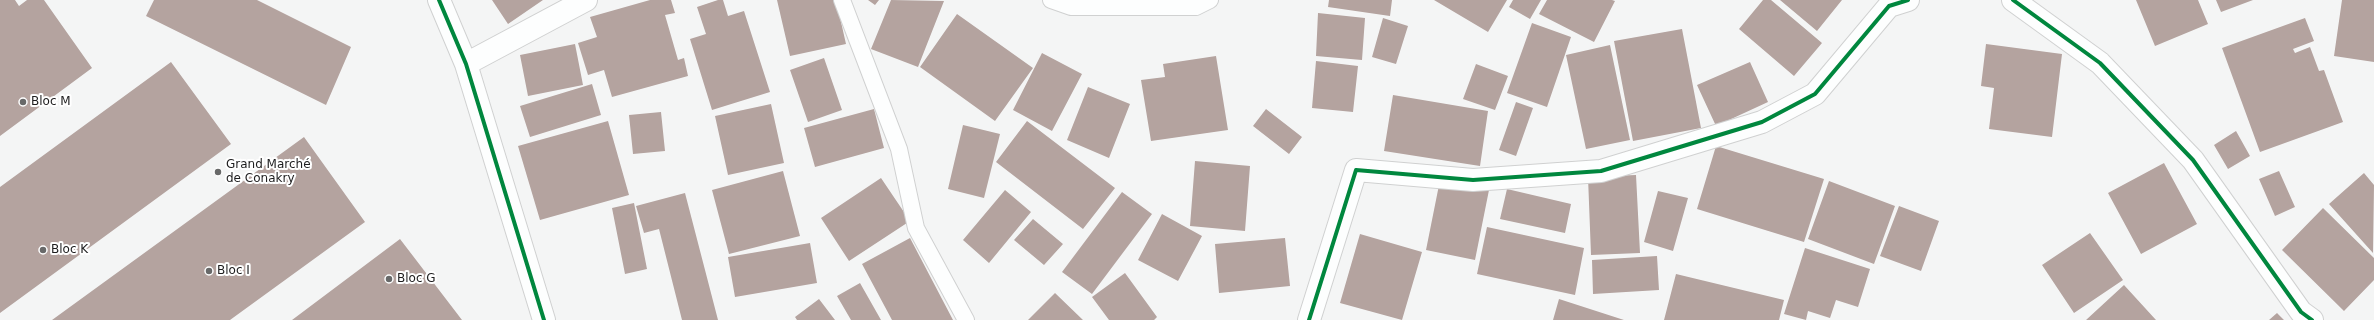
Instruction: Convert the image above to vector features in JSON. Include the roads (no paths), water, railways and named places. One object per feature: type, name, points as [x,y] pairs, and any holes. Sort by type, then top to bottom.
[{"type":"street","points":[[439,0],[466,64],[544,320]]},
{"type":"street","points":[[466,64],[586,0]]},
{"type":"street","points":[[1309,320],[1356,170],[1473,180],[1601,170],[1762,122],[1815,94],[1889,6],[1908,0]]},
{"type":"street","points":[[2013,0],[2100,63],[2193,160],[2301,312],[2312,320]]},
{"type":"lane","points":[[842,0],[899,149],[916,228],[966,320]]},
{"type":"lane","points":[[1051,0],[1071,7],[1196,7],[1210,0]]},
{"type":"place","name":"Bloc M","points":[[23,102]]},
{"type":"place","name":"Grand Marché de Conakry","points":[[218,172]]},
{"type":"place","name":"Bloc K","points":[[43,250]]},
{"type":"place","name":"Bloc I","points":[[209,271]]},
{"type":"place","name":"Bloc G","points":[[389,279]]}]
